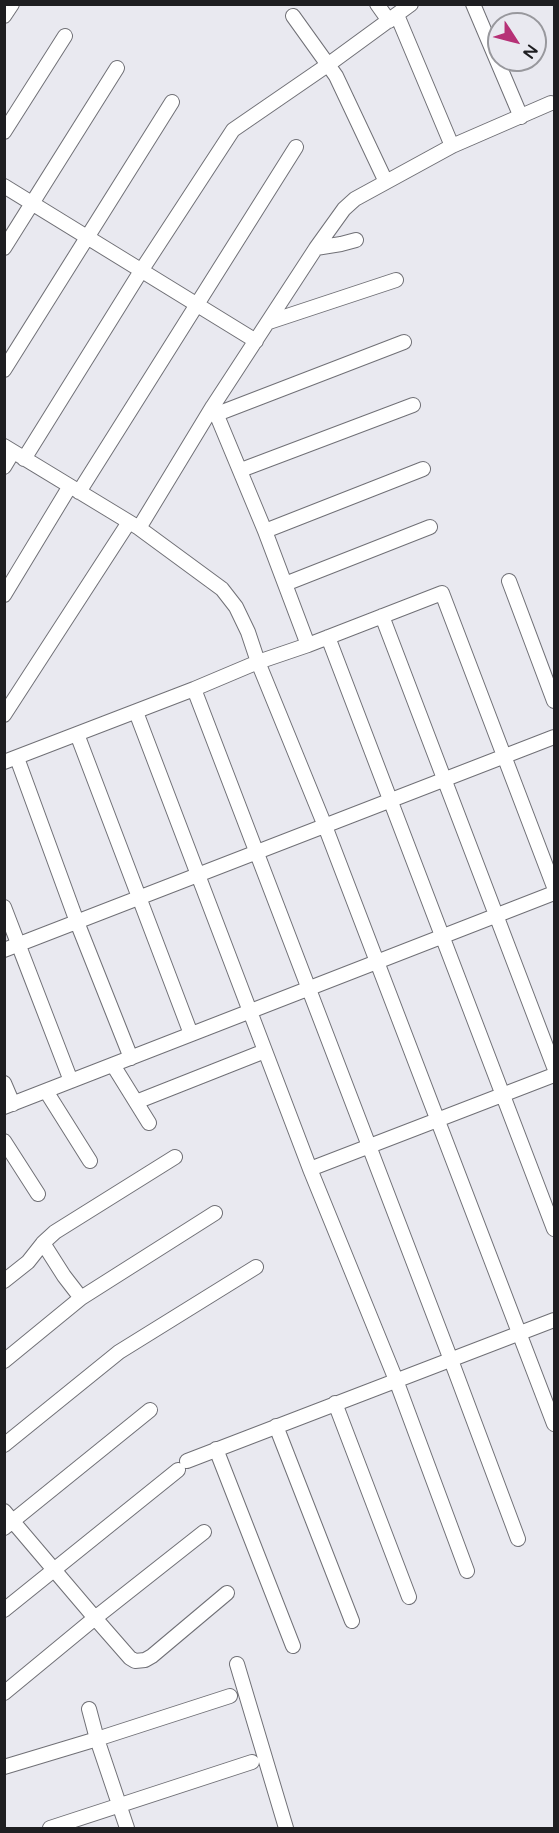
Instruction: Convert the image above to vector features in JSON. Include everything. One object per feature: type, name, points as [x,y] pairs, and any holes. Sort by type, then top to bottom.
[{"type":"street","points":[[4,16],[12,4]]},
{"type":"street","points":[[377,4],[393,18],[452,146]]},
{"type":"street","points":[[4,467],[141,271],[232,130],[329,64],[411,4]]},
{"type":"street","points":[[473,4],[520,117]]},
{"type":"street","points":[[292,16],[336,76],[386,182]]},
{"type":"street","points":[[4,132],[65,36]]},
{"type":"street","points":[[4,248],[117,68]]},
{"type":"street","points":[[4,370],[172,102]]},
{"type":"street","points":[[6,711],[215,410],[268,322],[344,209],[355,199],[452,146],[551,104]]},
{"type":"street","points":[[4,595],[296,147]]},
{"type":"street","points":[[4,186],[256,341]]},
{"type":"street","points":[[316,248],[356,240]]},
{"type":"street","points":[[268,322],[396,280]]},
{"type":"street","points":[[215,410],[404,342]]},
{"type":"street","points":[[241,470],[413,405]]},
{"type":"street","points":[[215,410],[241,470],[308,645]]},
{"type":"street","points":[[14,452],[134,525],[222,589],[236,607],[325,826],[555,1424]]},
{"type":"street","points":[[265,531],[423,469]]},
{"type":"street","points":[[285,584],[430,527]]},
{"type":"street","points":[[509,581],[555,701]]},
{"type":"street","points":[[131,1058],[10,760],[258,662],[442,593],[555,887]]},
{"type":"street","points":[[382,616],[555,1067]]},
{"type":"street","points":[[328,637],[555,1229]]},
{"type":"street","points":[[194,689],[518,1539]]},
{"type":"street","points":[[136,711],[310,1169],[396,1380],[467,1571]]},
{"type":"street","points":[[76,734],[191,1034]]},
{"type":"street","points":[[4,950],[555,737]]},
{"type":"street","points":[[4,1083],[9,1105],[555,893]]},
{"type":"street","points":[[4,907],[71,1081]]},
{"type":"street","points":[[136,1102],[265,1051]]},
{"type":"street","points":[[112,1065],[149,1123]]},
{"type":"street","points":[[310,1169],[555,1075]]},
{"type":"street","points":[[46,1091],[90,1161]]},
{"type":"street","points":[[4,1141],[38,1194]]},
{"type":"street","points":[[4,1281],[28,1262],[55,1232],[176,1157]]},
{"type":"street","points":[[4,1361],[81,1298],[215,1213]]},
{"type":"street","points":[[43,1243],[81,1298]]},
{"type":"street","points":[[4,1445],[119,1352],[256,1267]]},
{"type":"street","points":[[4,1610],[182,1465],[216,1449],[555,1320]]},
{"type":"street","points":[[335,1403],[410,1597]]},
{"type":"street","points":[[150,1410],[7,1520],[135,1661],[146,1660],[227,1593]]},
{"type":"street","points":[[276,1426],[352,1621]]},
{"type":"street","points":[[216,1449],[293,1646]]},
{"type":"street","points":[[4,1693],[204,1532]]},
{"type":"street","points":[[237,1664],[286,1828]]},
{"type":"street","points":[[4,1767],[230,1696]]},
{"type":"street","points":[[89,1709],[127,1828]]},
{"type":"street","points":[[50,1828],[252,1762]]}]
